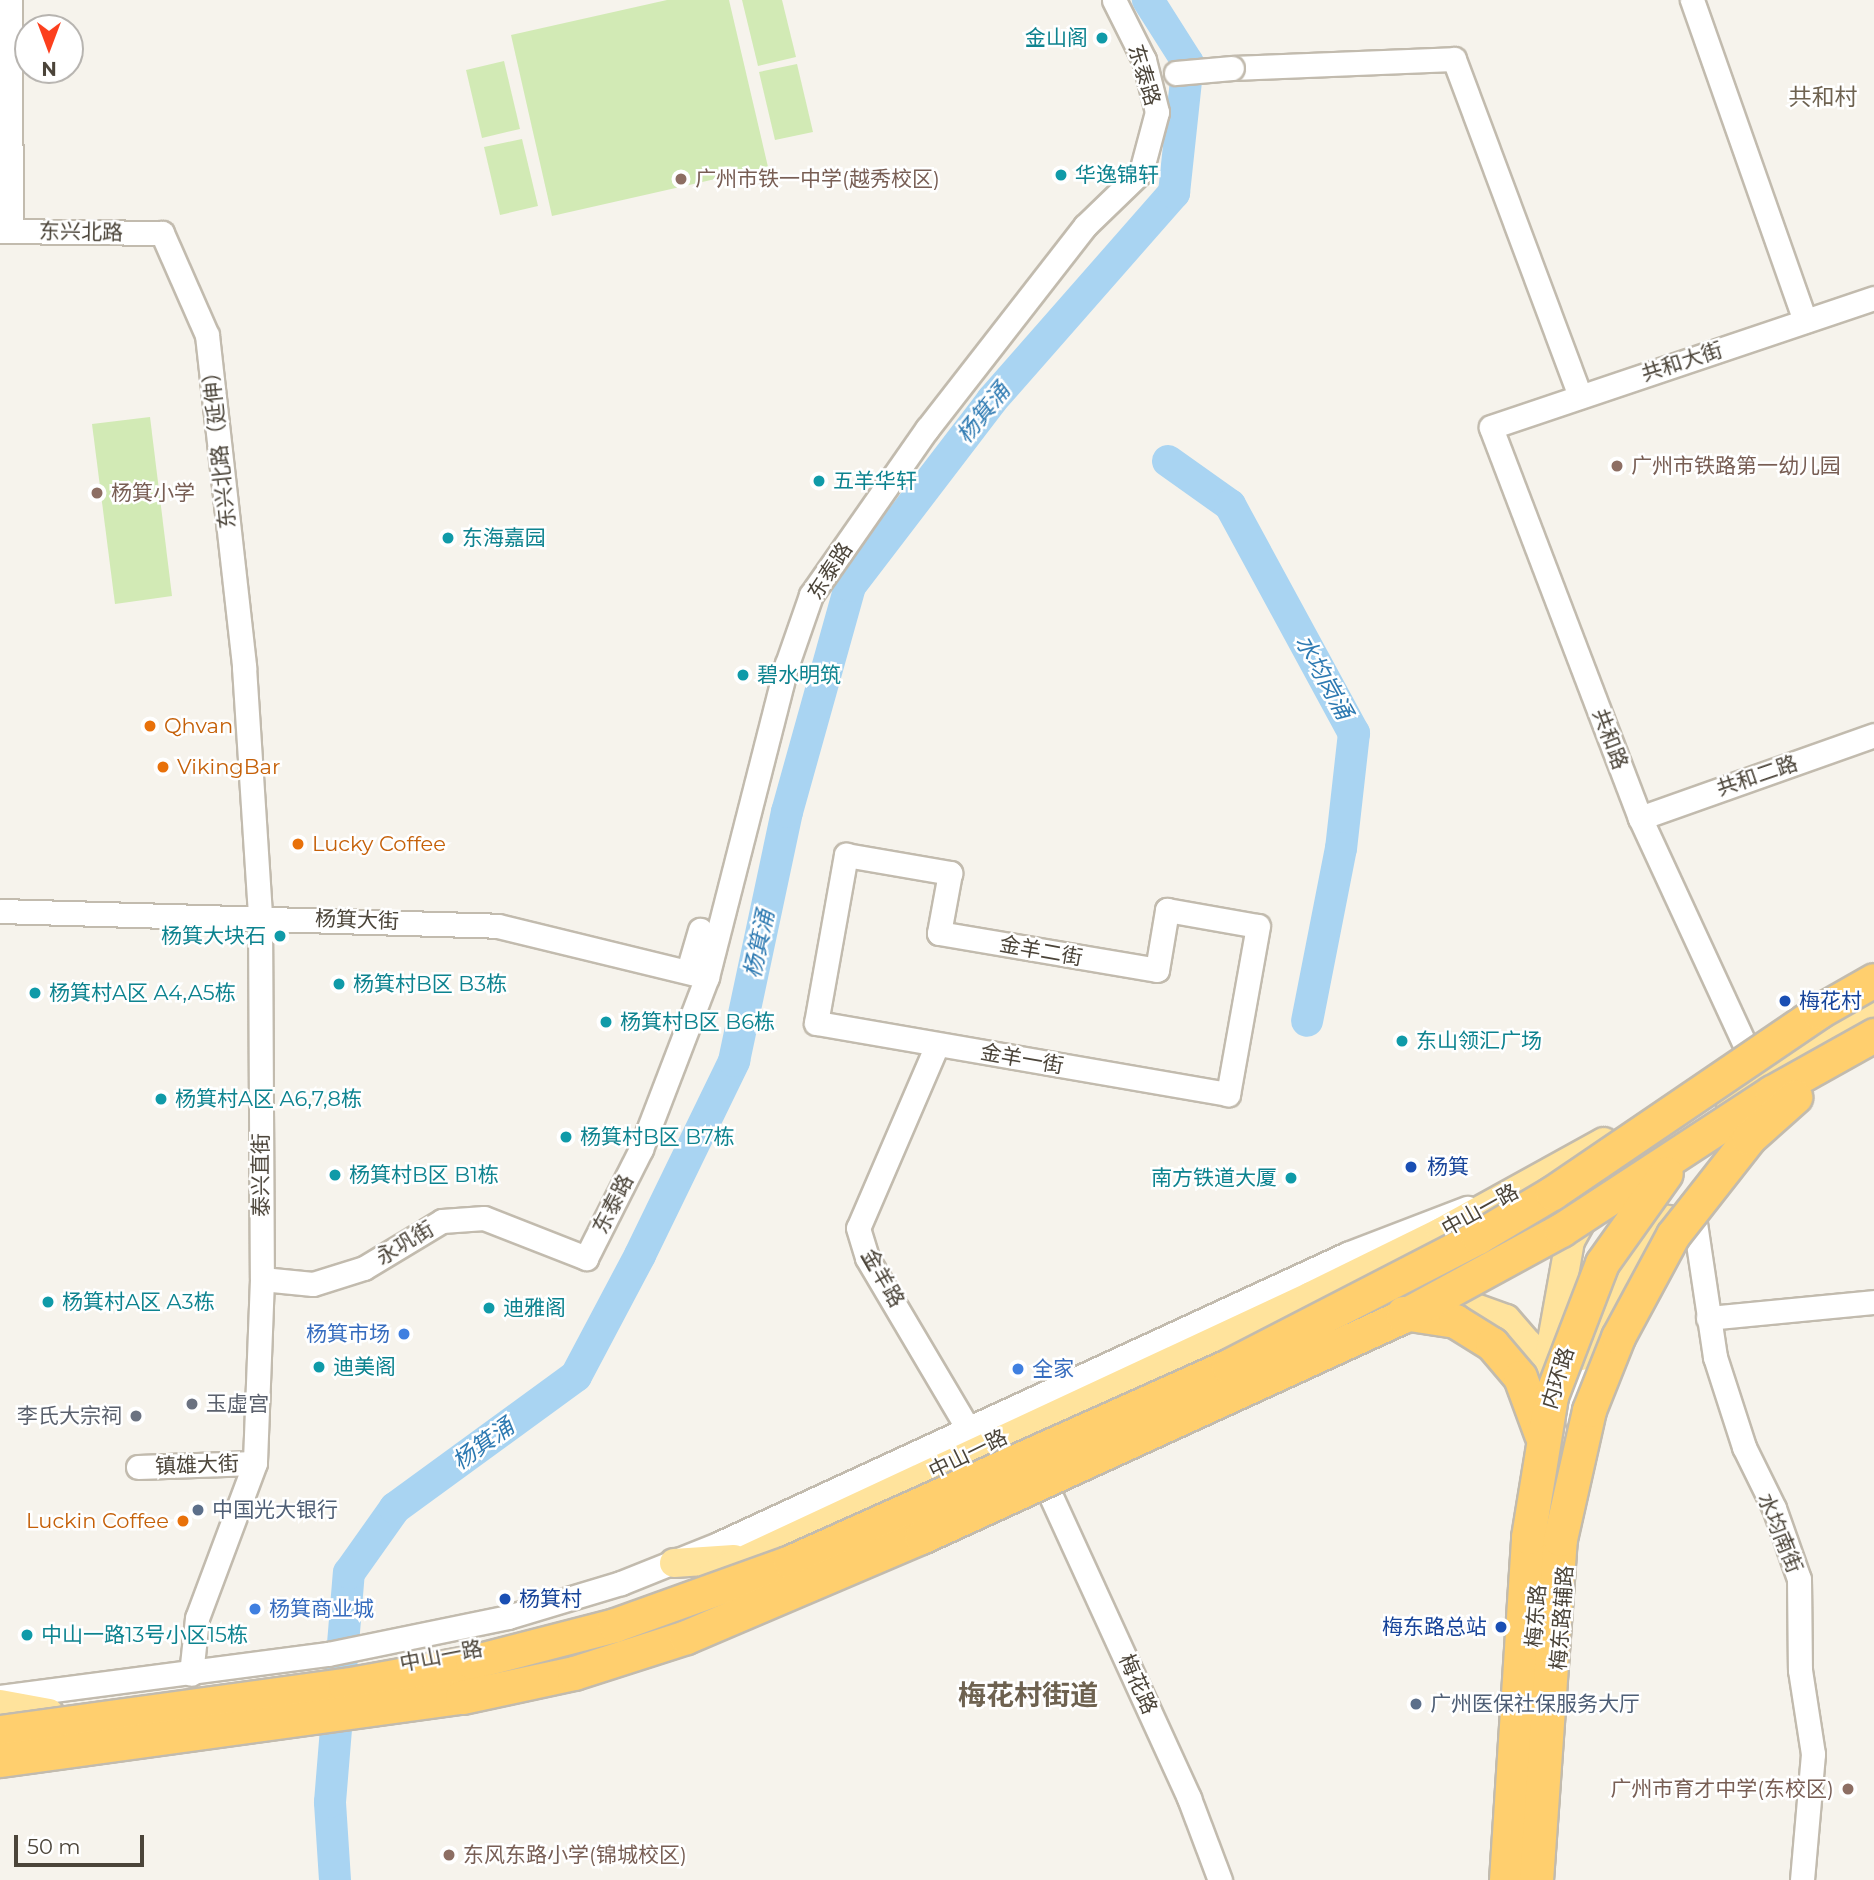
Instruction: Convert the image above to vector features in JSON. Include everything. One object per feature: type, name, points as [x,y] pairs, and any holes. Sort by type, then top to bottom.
[{"type":"highway","points":[[9,1737],[386,1678],[533,1648],[615,1625],[834,1544],[1228,1366],[1386,1286],[1552,1193],[1818,1012],[1874,980]]},
{"type":"highway","name":"内环路","points":[[1529,1873],[1532,1500],[1551,1396],[1573,1331],[1616,1239],[1694,1141],[1766,1072],[1874,1002]]},
{"type":"highway","points":[[15,1764],[462,1697],[574,1672],[686,1637],[899,1547],[1402,1316],[1561,1230],[1772,1092],[1874,1035]]},
{"type":"highway","name":"内环路","points":[[1529,1873],[1546,1719],[1564,1511],[1589,1410],[1618,1337],[1673,1235],[1726,1165],[1764,1124],[1874,1035]]},
{"type":"highway","points":[[1228,1366],[1342,1321],[1392,1313],[1455,1321],[1504,1355],[1537,1413],[1543,1448],[1546,1719]]},
{"type":"main road","name":"中山一路","points":[[9,1737],[341,1674],[451,1656],[560,1628],[651,1600],[750,1558],[1394,1255],[1874,1002]]},
{"type":"main road","points":[[1566,1221],[1588,1210],[1749,1089],[1808,1036]]},
{"type":"main road","points":[[1692,1135],[1874,1045]]},
{"type":"main road","points":[[1581,1356],[1626,1278],[1690,1194],[1783,1088]]},
{"type":"main road","name":"中山一路","points":[[0,1720],[341,1674],[554,1657],[747,1597],[1566,1221],[1642,1161]]},
{"type":"main road","points":[[1507,1196],[1547,1202],[1566,1221],[1594,1258],[1599,1285],[1595,1319],[1581,1356]]},
{"type":"main road","name":"梅东路","points":[[1529,1873],[1517,1739],[1543,1388],[1566,1221]]},
{"type":"main road","points":[[1383,1304],[1453,1300],[1494,1312],[1528,1344],[1543,1388]]},
{"type":"main road","name":"梅东路","points":[[1529,1873],[1546,1481],[1562,1412],[1581,1356]]},
{"type":"main road","points":[[973,1495],[1049,1492]]},
{"type":"main road","points":[[674,1563],[750,1558]]},
{"type":"main road","points":[[713,1639],[747,1597]]},
{"type":"main road","points":[[0,1704],[49,1713]]},
{"type":"main road","points":[[9,1737],[15,1764]]},
{"type":"street","points":[[5,231],[10,0]]},
{"type":"street","name":"东泰路","points":[[586,1258],[641,1149],[697,974],[787,664],[811,595],[927,429],[1085,226],[1141,172],[1157,112],[1148,75],[1114,0]]},
{"type":"street","points":[[1692,0],[1805,321]]},
{"type":"street","points":[[1148,75],[1232,68],[1454,59],[1580,396]]},
{"type":"street","name":"东兴北路","points":[[5,231],[162,233]]},
{"type":"street","name":"东兴北路（延伸）","points":[[162,233],[207,335],[244,667]]},
{"type":"street","name":"共和大街","points":[[1491,427],[1874,298]]},
{"type":"street","name":"共和路","points":[[1491,427],[1640,818],[1745,1045]]},
{"type":"street","name":"泰兴直街","points":[[191,1674],[197,1618],[255,1463],[262,1279],[261,916],[244,667]]},
{"type":"street","name":"共和二路","points":[[1640,818],[1874,735]]},
{"type":"street","name":"金羊二街","points":[[846,855],[950,873],[939,933],[1157,971],[1167,910],[1258,926]]},
{"type":"street","name":"金羊一街","points":[[846,855],[816,1023],[937,1045],[1228,1094],[1258,926]]},
{"type":"street","name":"杨箕大街","points":[[0,911],[261,916],[498,926],[697,974]]},
{"type":"street","points":[[697,974],[700,930]]},
{"type":"street","points":[[1704,1090],[1745,1045],[1874,970]]},
{"type":"street","name":"金羊路","points":[[937,1045],[858,1228],[867,1258],[967,1427]]},
{"type":"street","name":"水均南街","points":[[1690,1194],[1715,1357],[1744,1447],[1789,1543],[1799,1579],[1800,1670],[1813,1754],[1802,1880]]},
{"type":"street","points":[[0,1697],[191,1674],[341,1674],[674,1563],[1348,1254],[1507,1196]]},
{"type":"street","name":"永巩街","points":[[262,1279],[313,1284],[364,1268],[442,1221],[484,1218],[586,1258]]},
{"type":"street","points":[[1708,1318],[1874,1301]]},
{"type":"street","points":[[0,1772],[15,1764],[323,1731],[559,1688],[713,1639],[839,1588],[1421,1321],[1452,1311],[1494,1312]]},
{"type":"street","points":[[1049,1492],[1062,1453],[1110,1389]]},
{"type":"street","name":"镇雄大街","points":[[138,1467],[255,1463]]},
{"type":"street","points":[[940,1468],[1006,1479],[1049,1492]]},
{"type":"street","name":"梅花路","points":[[1049,1492],[1189,1798],[1220,1880]]},
{"type":"street","points":[[1496,1880],[1503,1787],[1517,1739]]},
{"type":"green space","points":[[667,0],[729,0],[768,167],[552,216],[511,35]]},
{"type":"green space","points":[[742,0],[782,0],[796,57],[758,66]]},
{"type":"green space","points":[[504,61],[520,129],[482,138],[466,70]]},
{"type":"green space","points":[[797,64],[813,132],[775,140],[759,72]]},
{"type":"green space","points":[[522,139],[538,206],[500,215],[484,147]]},
{"type":"green space","points":[[150,417],[172,596],[115,604],[92,424]]},
{"type":"waterway","name":"杨箕涌","points":[[335,1880],[330,1802],[349,1573],[395,1508],[576,1376],[640,1255],[734,1061],[787,812],[850,586],[992,400],[1174,193],[1188,63],[1148,0]]},
{"type":"waterway","name":"水均岗涌","points":[[1168,461],[1230,505],[1354,733],[1341,848],[1307,1021]]},
{"type":"place","name":"金山阁","points":[[1102,38]]},
{"type":"place","name":"华逸锦轩","points":[[1061,175]]},
{"type":"place","name":"广州市铁一中学(越秀校区)","points":[[681,179]]},
{"type":"place","name":"广州市铁路第一幼儿园","points":[[1617,466]]},
{"type":"place","name":"五羊华轩","points":[[819,481]]},
{"type":"place","name":"杨箕小学","points":[[97,493]]},
{"type":"place","name":"东海嘉园","points":[[448,538]]},
{"type":"place","name":"碧水明筑","points":[[743,675]]},
{"type":"place","name":"Qhvan","points":[[150,726]]},
{"type":"place","name":"VikingBar","points":[[163,767]]},
{"type":"place","name":"Lucky Coffee","points":[[298,844]]},
{"type":"place","name":"杨箕大块石","points":[[280,936]]},
{"type":"place","name":"杨箕村B区 B3栋","points":[[339,984]]},
{"type":"place","name":"杨箕村A区 A4,A5栋","points":[[35,993]]},
{"type":"place","name":"梅花村","points":[[1785,1001]]},
{"type":"place","name":"杨箕村B区 B6栋","points":[[606,1022]]},
{"type":"place","name":"东山领汇广场","points":[[1402,1041]]},
{"type":"place","name":"杨箕村A区 A6,7,8栋","points":[[161,1099]]},
{"type":"place","name":"杨箕村B区 B7栋","points":[[566,1137]]},
{"type":"place","name":"杨箕","points":[[1411,1167]]},
{"type":"place","name":"杨箕村B区 B1栋","points":[[335,1175]]},
{"type":"place","name":"南方铁道大厦","points":[[1291,1178]]},
{"type":"place","name":"杨箕村A区 A3栋","points":[[48,1302]]},
{"type":"place","name":"迪雅阁","points":[[489,1308]]},
{"type":"place","name":"杨箕市场","points":[[404,1334]]},
{"type":"place","name":"迪美阁","points":[[319,1367]]},
{"type":"place","name":"全家","points":[[1018,1369]]},
{"type":"place","name":"玉虛宫","points":[[192,1404]]},
{"type":"place","name":"李氏大宗祠","points":[[136,1416]]},
{"type":"place","name":"中国光大银行","points":[[198,1510]]},
{"type":"place","name":"Luckin Coffee","points":[[183,1521]]},
{"type":"place","name":"杨箕村","points":[[505,1599]]},
{"type":"place","name":"杨箕商业城","points":[[255,1609]]},
{"type":"place","name":"梅东路总站","points":[[1501,1627]]},
{"type":"place","name":"中山一路13号小区15栋","points":[[27,1635]]},
{"type":"place","name":"广州医保社保服务大厅","points":[[1416,1704]]},
{"type":"place","name":"广州市育才中学(东校区)","points":[[1848,1789]]},
{"type":"place","name":"东风东路小学(锦城校区)","points":[[449,1855]]},
{"type":"district","name":"共和村","points":[[1823,97]]},
{"type":"district","name":"梅花村街道","points":[[1028,1695]]}]
